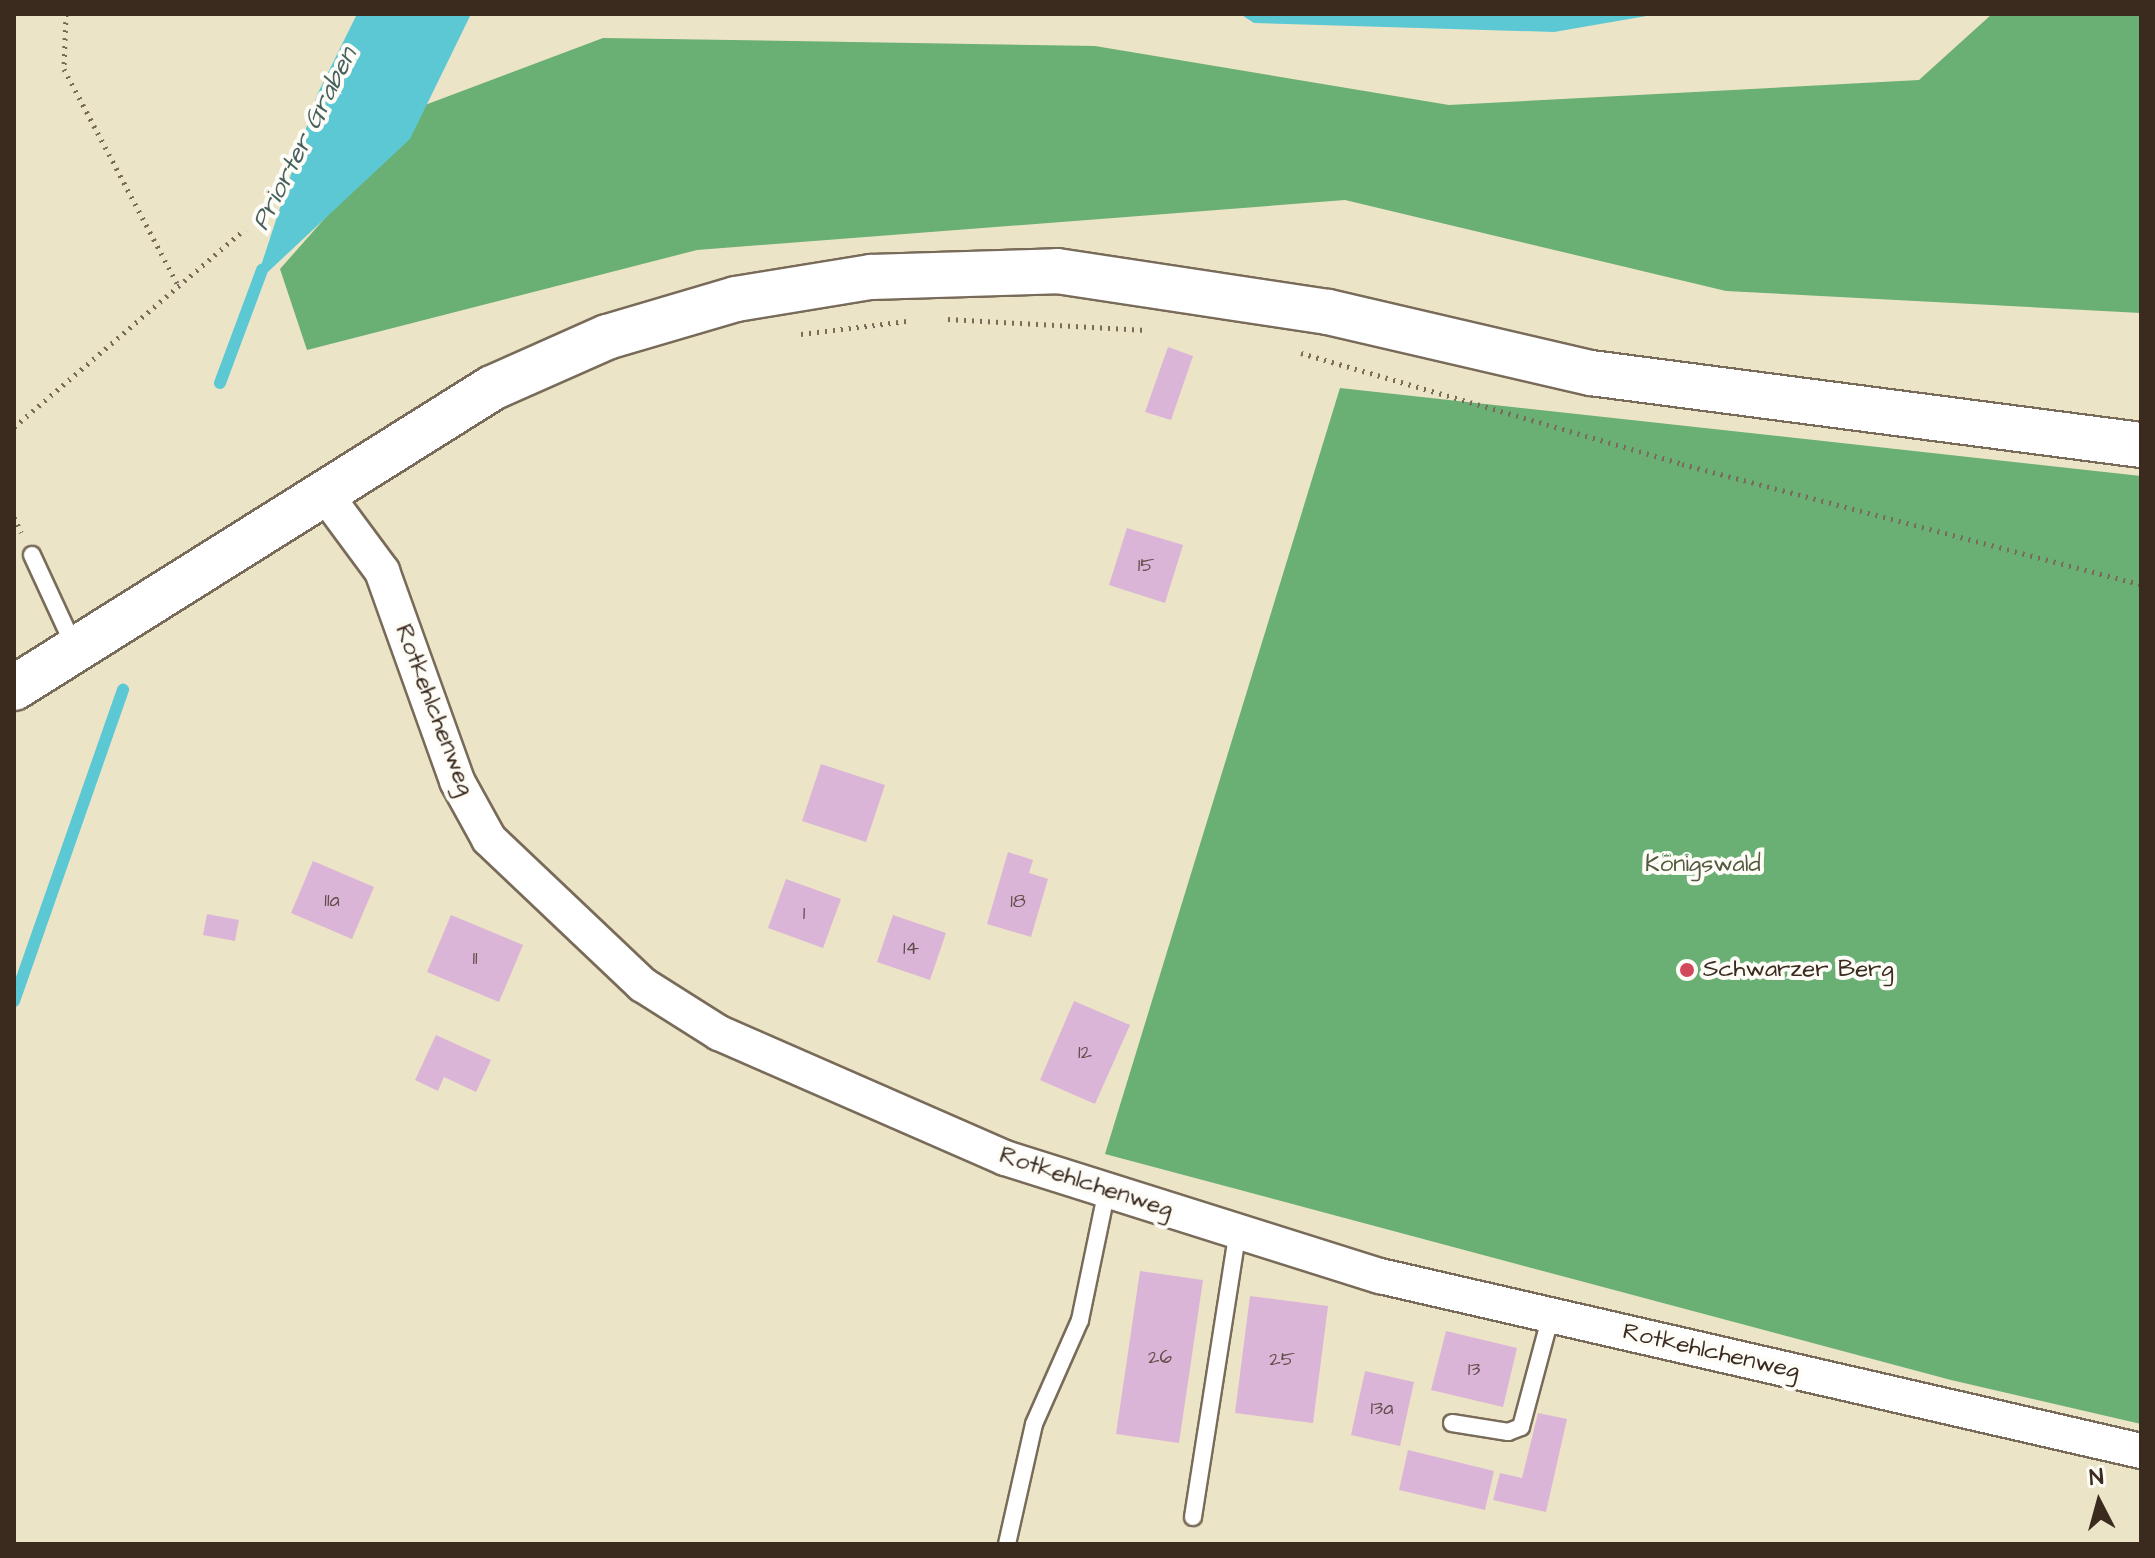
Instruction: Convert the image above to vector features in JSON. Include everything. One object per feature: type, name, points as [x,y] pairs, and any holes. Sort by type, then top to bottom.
[{"type":"main road","points":[[14,688],[322,490],[492,388],[621,333],[736,299],[871,277],[1057,271],[1328,312],[1591,373],[2141,445]]},
{"type":"street","name":"Rotkehlchenweg","points":[[322,490],[382,571],[457,781],[489,839],[574,925],[643,985],[719,1033],[1005,1158],[1380,1276],[2141,1451]]},
{"type":"lane","points":[[32,555],[75,648]]},
{"type":"lane","points":[[1007,1544],[1034,1424],[1080,1320],[1107,1190]]},
{"type":"lane","points":[[1193,1517],[1238,1231]]},
{"type":"lane","points":[[1452,1423],[1508,1432],[1521,1427],[1551,1315]]},
{"type":"path","points":[[66,14],[64,69],[179,287]]},
{"type":"path","points":[[14,427],[245,229]]},
{"type":"path","points":[[942,319],[1159,330]]},
{"type":"path","points":[[795,335],[912,320]]},
{"type":"path","points":[[1283,348],[1682,464],[2141,584]]},
{"type":"green space","points":[[1992,14],[2141,14],[2141,313],[1726,291],[1345,200],[697,250],[307,350],[280,269],[425,105],[603,38],[1095,46],[1449,105],[1919,80]]},
{"type":"green space","name":"Königswald","points":[[1340,388],[2141,476],[2141,1424],[1951,1380],[1105,1154]]},
{"type":"water","name":"Priorter Graben","points":[[357,14],[471,14],[410,139],[255,284],[317,95]]},
{"type":"water","points":[[1240,14],[1658,14],[1554,32],[1254,23]]},
{"type":"building","points":[[1168,347],[1193,356],[1171,420],[1145,412]]},
{"type":"building","points":[[1127,528],[1183,545],[1165,603],[1109,585]]},
{"type":"building","points":[[821,764],[885,785],[866,842],[802,821]]},
{"type":"building","points":[[1008,852],[1033,860],[1029,873],[1048,879],[1031,937],[987,924]]},
{"type":"building","points":[[313,861],[374,887],[352,939],[291,913]]},
{"type":"building","points":[[786,879],[841,899],[823,948],[768,928]]},
{"type":"building","points":[[207,914],[239,920],[235,941],[203,935]]},
{"type":"building","points":[[451,915],[523,945],[499,1002],[427,972]]},
{"type":"building","points":[[893,915],[946,933],[930,980],[877,962]]},
{"type":"building","points":[[1074,1001],[1130,1025],[1095,1104],[1040,1080]]},
{"type":"building","points":[[436,1035],[491,1060],[476,1092],[444,1077],[438,1091],[415,1080]]},
{"type":"building","points":[[1140,1271],[1203,1280],[1179,1443],[1116,1434]]},
{"type":"building","points":[[1250,1296],[1328,1306],[1313,1423],[1235,1413]]},
{"type":"building","points":[[1446,1331],[1517,1348],[1503,1407],[1431,1390]]},
{"type":"building","points":[[1365,1371],[1414,1382],[1400,1446],[1351,1435]]},
{"type":"building","points":[[1538,1413],[1567,1419],[1546,1512],[1493,1500],[1500,1473],[1522,1478]]},
{"type":"building","points":[[1408,1450],[1494,1471],[1485,1510],[1399,1490]]},
{"type":"waterway","points":[[220,383],[262,270]]},
{"type":"waterway","points":[[14,1001],[123,689]]},
{"type":"place","name":"Schwarzer Berg","points":[[1687,970]]}]
